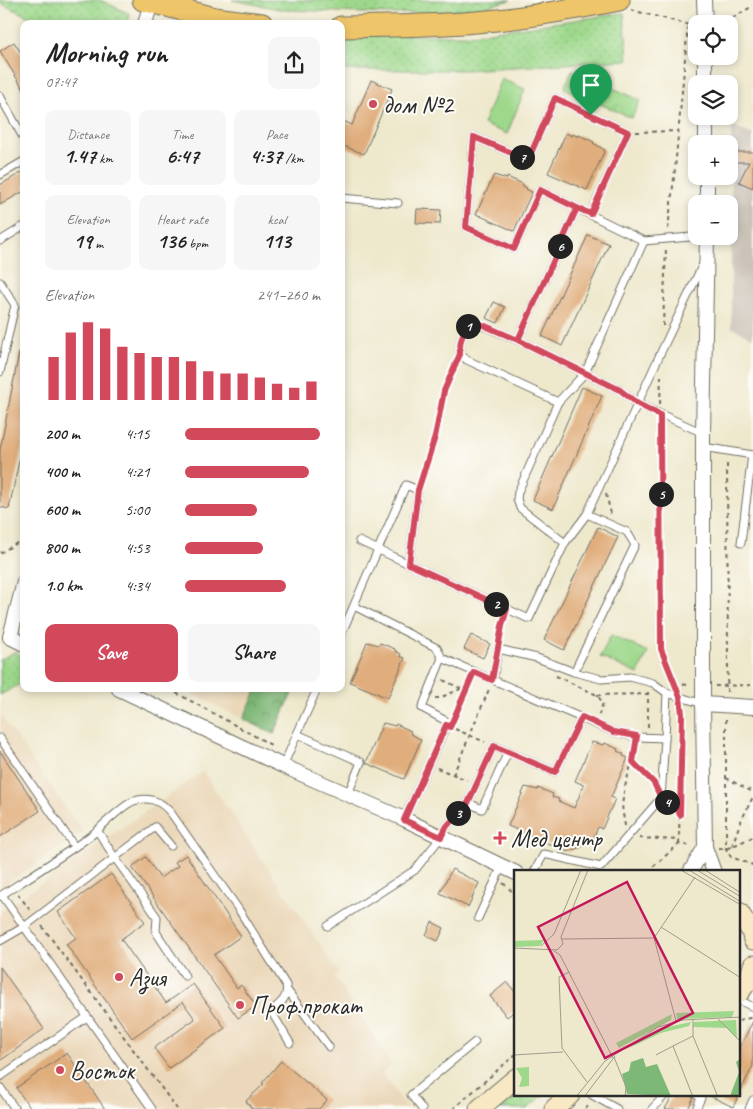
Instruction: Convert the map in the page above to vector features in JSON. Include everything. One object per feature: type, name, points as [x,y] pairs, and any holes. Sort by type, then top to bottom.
[{"type":"main road","points":[[147,1],[215,18],[231,20]]},
{"type":"main road","points":[[345,26],[405,26],[486,22],[625,5]]},
{"type":"main road","points":[[740,914],[752,935]]},
{"type":"main road","points":[[479,1109],[514,1080]]},
{"type":"main road","points":[[554,1109],[569,1096]]},
{"type":"street","points":[[704,0],[705,15]]},
{"type":"street","points":[[145,20],[147,1]]},
{"type":"street","points":[[707,245],[703,432],[703,704],[705,847],[713,870]]},
{"type":"street","points":[[20,594],[5,640],[20,643]]},
{"type":"street","points":[[127,692],[283,766],[441,837],[500,872],[514,873]]},
{"type":"street","points":[[703,704],[753,707]]},
{"type":"street","points":[[691,870],[705,847]]},
{"type":"lane","points":[[0,96],[20,132]]},
{"type":"lane","points":[[591,214],[628,132],[555,98],[528,160],[474,137],[466,227],[514,249],[540,190],[644,240],[688,237]]},
{"type":"lane","points":[[0,175],[20,163]]},
{"type":"lane","points":[[345,198],[398,203]]},
{"type":"lane","points":[[518,340],[577,208]]},
{"type":"lane","points":[[0,241],[20,228]]},
{"type":"lane","points":[[565,542],[520,508],[517,499],[522,481],[558,402],[585,373],[644,240]]},
{"type":"lane","points":[[359,541],[529,619],[565,542],[587,514],[707,256]]},
{"type":"lane","points":[[0,282],[15,305],[0,372]]},
{"type":"lane","points":[[558,402],[467,360],[460,354],[465,330],[472,323],[476,322],[518,340],[620,390],[638,404],[660,415],[703,432]]},
{"type":"lane","points":[[703,447],[753,455],[741,543]]},
{"type":"lane","points":[[345,626],[406,486],[418,490],[409,564]]},
{"type":"lane","points":[[574,672],[635,545],[626,532],[587,514]]},
{"type":"lane","points":[[354,606],[437,648],[442,658],[614,732],[648,738],[665,738]]},
{"type":"lane","points":[[492,680],[498,649],[537,658],[574,672],[601,679],[630,677],[653,683],[667,693],[703,704]]},
{"type":"lane","points":[[404,820],[448,726],[448,722],[422,708],[442,658]]},
{"type":"lane","points":[[283,766],[317,692]]},
{"type":"lane","points":[[535,870],[544,854],[602,867],[661,798],[667,693]]},
{"type":"lane","points":[[328,926],[415,870],[441,837],[447,826],[468,803],[494,746],[555,772],[582,717]]},
{"type":"lane","points":[[298,734],[361,762],[348,794]]},
{"type":"lane","points":[[0,738],[74,846]]},
{"type":"lane","points":[[468,803],[482,810],[508,752]]},
{"type":"lane","points":[[152,1109],[1,896],[97,830],[132,801],[151,799],[166,807],[240,910],[286,985],[287,990],[329,1047]]},
{"type":"lane","points":[[0,941],[24,927],[155,827],[171,846]]},
{"type":"lane","points":[[97,830],[157,917],[156,932],[185,976]]},
{"type":"lane","points":[[478,918],[500,872]]},
{"type":"lane","points":[[287,990],[282,1002],[271,1011],[290,1044]]},
{"type":"lane","points":[[740,1000],[753,1007]]},
{"type":"lane","points":[[0,1076],[87,1017]]},
{"type":"lane","points":[[422,1109],[411,1095],[475,1042]]},
{"type":"lane","points":[[0,1088],[15,1109]]},
{"type":"lane","points":[[594,1096],[617,1109]]},
{"type":"lane","points":[[652,1109],[664,1096]]},
{"type":"lane","points":[[696,1109],[701,1098],[698,1096]]},
{"type":"lane","points":[[749,1109],[753,1100]]},
{"type":"path","points":[[625,5],[688,25],[667,238],[660,415],[661,649],[680,697],[682,714],[679,844]]},
{"type":"path","points":[[738,15],[753,6]]},
{"type":"path","points":[[628,132],[679,131]]},
{"type":"path","points":[[418,490],[435,437],[444,391],[460,354]]},
{"type":"path","points":[[727,451],[728,665],[726,706],[726,849],[730,857],[753,865]]},
{"type":"path","points":[[599,486],[605,489],[613,526]]},
{"type":"path","points":[[0,553],[20,541]]},
{"type":"path","points":[[498,649],[507,609]]},
{"type":"path","points":[[474,672],[448,726],[494,746]]},
{"type":"path","points":[[551,674],[597,695],[648,694]]},
{"type":"path","points":[[435,676],[466,691]]},
{"type":"path","points":[[453,775],[492,680]]},
{"type":"path","points":[[648,738],[649,682]]},
{"type":"path","points":[[426,696],[439,698],[461,689]]},
{"type":"path","points":[[596,724],[603,703],[597,695]]},
{"type":"path","points":[[637,736],[633,762],[626,781],[622,802],[626,838],[679,840]]},
{"type":"path","points":[[633,762],[654,783],[661,798],[677,809],[680,815]]},
{"type":"path","points":[[429,764],[477,784]]},
{"type":"path","points":[[726,778],[753,792]]},
{"type":"path","points":[[732,846],[740,823],[753,796]]},
{"type":"path","points":[[500,872],[514,892]]},
{"type":"path","points":[[14,887],[177,1109]]},
{"type":"path","points":[[740,1021],[753,1017]]},
{"type":"path","points":[[453,1109],[514,1056]]},
{"type":"shaded area","points":[[731,125],[753,135],[753,338],[731,327],[731,245],[738,245],[738,195],[731,195],[731,185],[738,185],[738,135],[731,135]]},
{"type":"shaded area","points":[[189,692],[256,692],[243,719]]},
{"type":"shaded area","points":[[0,714],[83,832],[0,888]]},
{"type":"shaded area","points":[[203,772],[339,973],[334,976],[392,1065],[382,1073],[407,1109],[0,1109],[0,912]]},
{"type":"green space","points":[[0,0],[100,0],[130,14],[129,20],[36,20],[0,3]]},
{"type":"green space","points":[[232,0],[511,0],[477,9],[394,14],[285,10]]},
{"type":"green space","points":[[624,13],[628,60],[465,70],[345,70],[345,35],[468,35]]},
{"type":"green space","points":[[572,70],[640,100],[632,118],[564,88]]},
{"type":"green space","points":[[501,79],[525,89],[507,134],[483,124]]},
{"type":"green space","points":[[611,635],[648,652],[638,674],[600,657]]},
{"type":"green space","points":[[16,651],[20,655],[20,684],[0,695],[0,660]]},
{"type":"green space","points":[[256,692],[293,692],[274,734],[243,719]]},
{"type":"green space","points":[[515,1096],[543,1096],[527,1109],[499,1109]]},
{"type":"building","points":[[14,42],[20,52],[20,84],[0,51]]},
{"type":"building","name":"дом №2","points":[[371,80],[392,89],[364,154],[345,147],[345,122],[352,125]]},
{"type":"building","points":[[566,133],[578,137],[579,135],[605,150],[587,190],[548,173]]},
{"type":"building","points":[[738,152],[753,152],[753,188],[739,182],[749,162],[738,162]]},
{"type":"building","points":[[20,173],[20,193],[0,205],[0,185]]},
{"type":"building","points":[[494,175],[507,179],[507,177],[523,184],[526,189],[532,192],[514,231],[476,214]]},
{"type":"building","points":[[417,209],[441,210],[440,224],[416,223]]},
{"type":"building","points":[[588,235],[609,244],[562,346],[542,336]]},
{"type":"building","points":[[494,302],[505,307],[498,323],[486,318]]},
{"type":"building","points":[[20,353],[20,456],[9,509],[0,507],[0,450]]},
{"type":"building","points":[[582,387],[602,396],[553,509],[533,500]]},
{"type":"building","points":[[598,527],[618,537],[564,650],[544,640]]},
{"type":"building","points":[[471,635],[490,644],[483,658],[464,649]]},
{"type":"building","points":[[367,642],[379,645],[380,643],[395,649],[395,651],[401,654],[400,656],[405,658],[388,698],[350,682]]},
{"type":"building","points":[[383,723],[395,726],[396,724],[411,731],[410,733],[421,740],[404,779],[366,763]]},
{"type":"building","points":[[592,742],[604,745],[605,743],[618,749],[617,751],[628,758],[611,797],[615,799],[602,829],[598,827],[592,842],[568,852],[508,826],[525,787],[538,790],[538,788],[553,794],[552,797],[559,799],[558,801],[574,808],[584,785],[575,781]]},
{"type":"building","points":[[0,751],[40,811],[0,837]]},
{"type":"building","points":[[186,855],[241,936],[214,955],[237,988],[241,985],[256,1006],[238,1018],[132,867],[146,857],[160,878],[178,866],[175,862]]},
{"type":"building","points":[[452,869],[479,883],[468,907],[440,893]]},
{"type":"building","name":"Азия","points":[[111,874],[145,922],[121,939],[166,1003],[193,984],[225,1028],[169,1068],[154,1048],[195,1019],[183,1002],[132,1038],[66,944],[76,938],[58,912]]},
{"type":"building","points":[[432,922],[444,928],[438,941],[426,935]]},
{"type":"building","points":[[0,967],[44,1029],[0,1061]]},
{"type":"building","points":[[507,982],[514,991],[514,1012],[507,1017],[490,996]]},
{"type":"building","points":[[753,1021],[753,1066],[740,1092],[740,1047]]},
{"type":"building","name":"Восток","points":[[67,1053],[105,1109],[31,1109],[16,1088]]},
{"type":"building","points":[[281,1061],[327,1100],[319,1109],[252,1109],[246,1101],[264,1084],[262,1083]]},
{"type":"building","points":[[672,1096],[692,1096],[693,1099],[688,1109],[665,1109]]},
{"type":"building","points":[[710,1096],[738,1096],[733,1107]]},
{"type":"place","name":"дом №2","points":[[373,104]]},
{"type":"place","name":"Мед центр","points":[[500,838]]},
{"type":"place","name":"Азия","points":[[119,977]]},
{"type":"place","name":"Проф.прокат","points":[[240,1005]]},
{"type":"place","name":"Восток","points":[[60,1070]]},
{"type":"route","points":[[591,115],[555,98],[528,160],[474,137],[466,227],[514,249],[540,190],[577,208],[548,274],[518,340],[620,390],[638,404],[660,415],[661,649],[680,697],[682,714],[680,815],[677,809],[661,798],[654,783],[633,762],[637,736],[614,732],[582,717],[555,772],[494,746],[468,803],[447,826],[441,837],[404,820],[446,725],[450,727],[474,672],[492,680],[507,609],[409,564],[418,490],[435,437],[444,391],[460,354],[465,330],[469,325],[476,322],[518,340],[577,208],[591,214],[628,132],[591,115]]}]
